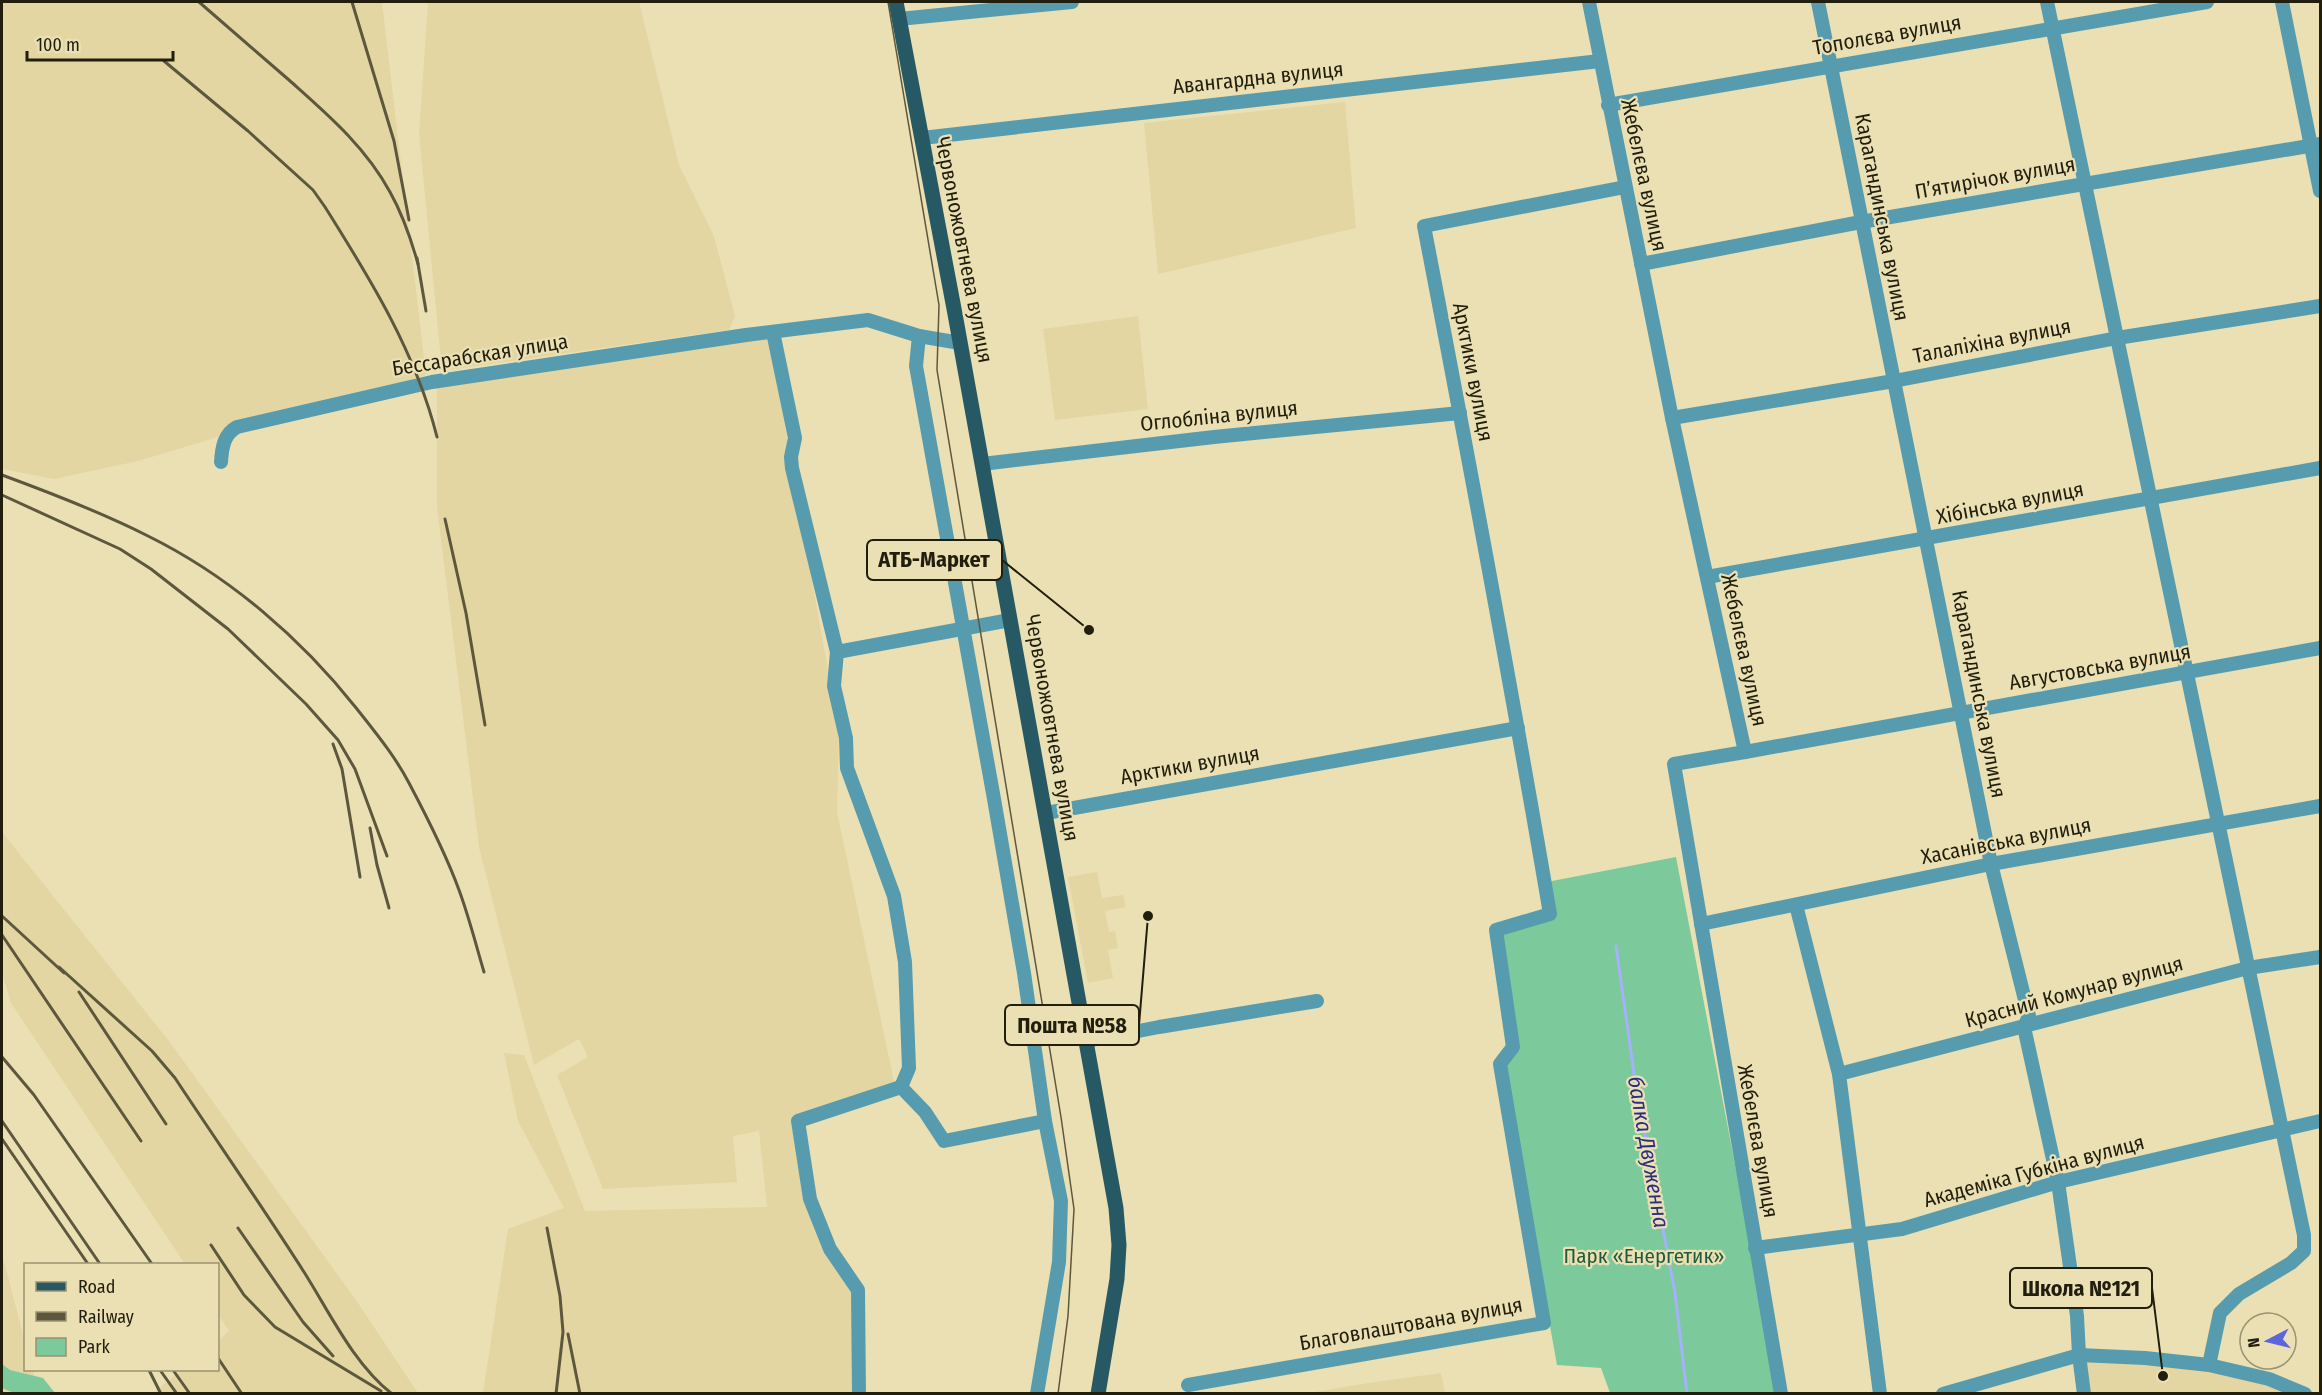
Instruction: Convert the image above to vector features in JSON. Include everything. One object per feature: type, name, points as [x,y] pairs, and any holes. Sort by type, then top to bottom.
[{"type":"main road","name":"Червоножовтнева вулиця","points":[[896,2],[1046,813],[1116,1208],[1119,1245],[1118,1279],[1098,1394]]},
{"type":"street","points":[[899,20],[1072,2]]},
{"type":"street","name":"Жебелєва вулиця","points":[[1589,2],[1672,418],[1745,752],[1674,764],[1781,1394]]},
{"type":"street","name":"Карагандинська вулиця","points":[[1818,2],[1991,864],[2029,1016],[2024,1027],[2058,1182],[2077,1316],[2084,1394]]},
{"type":"street","points":[[2047,2],[2304,1235],[2304,1251],[2291,1263],[2239,1294],[2220,1313],[2210,1365]]},
{"type":"street","name":"Тополєва вулиця","points":[[1608,105],[2207,2]]},
{"type":"street","points":[[2282,2],[2316,144],[2320,191]]},
{"type":"street","name":"Авангардна вулиця","points":[[922,138],[1600,62]]},
{"type":"street","name":"П’ятирічок вулиця","points":[[1641,264],[1861,222],[2316,144]]},
{"type":"street","name":"Арктики вулиця","points":[[1550,915],[1518,728],[1424,226],[1625,187]]},
{"type":"street","name":"Талаліхіна вулиця","points":[[1672,418],[1894,381],[2117,338],[2320,306]]},
{"type":"street","name":"Бессарабская улица","points":[[221,462],[225,440],[230,431],[237,427],[432,382],[868,320],[919,336],[960,343]]},
{"type":"street","points":[[773,332],[795,438],[791,457],[792,468],[837,652],[834,686],[846,738],[847,768],[894,896],[905,962],[909,1068],[901,1087],[798,1121],[810,1199],[830,1249],[858,1290],[859,1394]]},
{"type":"street","points":[[919,336],[916,366],[1024,973],[1045,1121],[1061,1201],[1059,1262],[1037,1394]]},
{"type":"street","name":"Оглобліна вулиця","points":[[982,464],[1460,413]]},
{"type":"street","name":"Хібінська вулиця","points":[[1707,578],[2320,468]]},
{"type":"street","points":[[837,652],[1010,620]]},
{"type":"street","name":"Августовська вулиця","points":[[1745,752],[2320,648]]},
{"type":"street","name":"Арктики вулиця","points":[[1046,813],[1518,728]]},
{"type":"street","name":"Хасанівська вулиця","points":[[1701,924],[1991,864],[2320,806]]},
{"type":"street","points":[[1796,905],[1839,1074],[1880,1394]]},
{"type":"street","name":"Благовлаштована вулиця","points":[[1188,1385],[1544,1323],[1500,1064],[1513,1047],[1496,930],[1550,915]]},
{"type":"street","name":"Красний Комунар вулиця","points":[[1839,1074],[2248,968],[2320,957]]},
{"type":"street","points":[[1087,1041],[1317,1001]]},
{"type":"street","points":[[901,1087],[925,1112],[944,1141],[1045,1121]]},
{"type":"street","name":"Академіка Губкіна вулиця","points":[[1755,1248],[1902,1229],[2058,1182],[2320,1121]]},
{"type":"street","points":[[1943,1394],[2079,1355],[2145,1358],[2210,1365],[2269,1379],[2305,1394]]},
{"type":"shaded area","points":[[2,2],[382,2],[426,375],[138,461],[54,479],[2,469]]},
{"type":"shaded area","points":[[428,2],[639,2],[679,165],[714,236],[735,316],[729,330],[442,371],[419,134]]},
{"type":"shaded area","points":[[1345,102],[1356,228],[1158,274],[1144,123]]},
{"type":"shaded area","points":[[1138,316],[1148,409],[1055,420],[1043,329]]},
{"type":"shaded area","points":[[769,337],[839,733],[837,812],[896,1091],[793,1125],[805,1201],[853,1292],[854,1393],[483,1393],[508,1229],[564,1208],[518,1121],[504,1053],[524,1055],[585,1211],[767,1207],[759,1131],[733,1136],[737,1182],[603,1189],[557,1075],[588,1057],[579,1039],[534,1065],[479,847],[437,507],[437,385]]},
{"type":"shaded area","points":[[2,832],[169,1041],[358,1303],[418,1393],[153,1393],[181,1371],[219,1371],[219,1340],[229,1331],[219,1316],[219,1263],[184,1263],[11,1003],[2,973]]},
{"type":"shaded area","points":[[1097,872],[1102,898],[1123,895],[1126,907],[1105,911],[1109,932],[1115,931],[1118,948],[1108,950],[1113,978],[1088,983],[1068,877]]},
{"type":"shaded area","points":[[2,1260],[24,1338],[24,1371],[33,1371],[39,1393],[2,1393]]},
{"type":"shaded area","points":[[2086,1361],[2145,1362],[2209,1369],[2269,1383],[2295,1393],[2091,1393]]},
{"type":"shaded area","points":[[1441,1373],[1445,1393],[1309,1393],[1368,1383]]},
{"type":"green space","name":"Парк «Енергетик»","points":[[1676,857],[1751,1248],[1776,1393],[1610,1393],[1601,1368],[1557,1365],[1503,1065],[1516,1048],[1499,932],[1552,916],[1547,882]]},
{"type":"green space","points":[[2,1364],[10,1370],[43,1378],[55,1393],[14,1393],[2,1388]]},
{"type":"waterway","name":"балка Двуженна","points":[[1616,946],[1635,1081],[1675,1293],[1687,1394]]},
{"type":"tram line","points":[[888,2],[939,305],[937,370],[1061,1117],[1074,1209],[1068,1316],[1058,1394]]},
{"type":"railway","points":[[199,2],[317,105],[357,145],[380,175],[395,201],[418,264]]},
{"type":"railway","points":[[352,2],[394,141],[409,220]]},
{"type":"railway","points":[[164,61],[248,131],[313,190],[359,262],[390,318],[417,376],[437,437]]},
{"type":"railway","points":[[417,258],[426,311]]},
{"type":"railway","points":[[2,475],[94,511],[178,552],[207,570],[262,611],[312,658],[378,735],[409,783],[454,876],[484,972]]},
{"type":"railway","points":[[2,495],[120,549],[151,569],[228,629],[306,704],[338,740],[355,769],[387,856]]},
{"type":"railway","points":[[445,519],[466,613],[485,725]]},
{"type":"railway","points":[[333,744],[342,769],[360,877]]},
{"type":"railway","points":[[370,828],[389,908]]},
{"type":"railway","points":[[2,916],[64,973]]},
{"type":"railway","points":[[2,935],[141,1141]]},
{"type":"railway","points":[[59,967],[152,1051],[175,1078],[288,1247],[343,1337],[365,1368],[392,1394]]},
{"type":"railway","points":[[79,992],[166,1124]]},
{"type":"railway","points":[[2,1057],[34,1095],[151,1263]]},
{"type":"railway","points":[[2,1121],[99,1263]]},
{"type":"railway","points":[[2,1139],[87,1263]]},
{"type":"railway","points":[[238,1228],[303,1322],[333,1356]]},
{"type":"railway","points":[[547,1228],[560,1296],[563,1332],[556,1394]]},
{"type":"railway","points":[[211,1245],[244,1295],[275,1327],[381,1391]]},
{"type":"railway","points":[[568,1334],[580,1394]]},
{"type":"railway","points":[[219,1360],[242,1394]]},
{"type":"railway","points":[[150,1371],[161,1394]]},
{"type":"railway","points":[[161,1371],[177,1394]]},
{"type":"railway","points":[[174,1371],[190,1394]]},
{"type":"place","name":"АТБ-Маркет","points":[[1089,630]]},
{"type":"place","name":"Пошта №58","points":[[1148,916]]},
{"type":"place","name":"Школа №121","points":[[2163,1376]]}]
